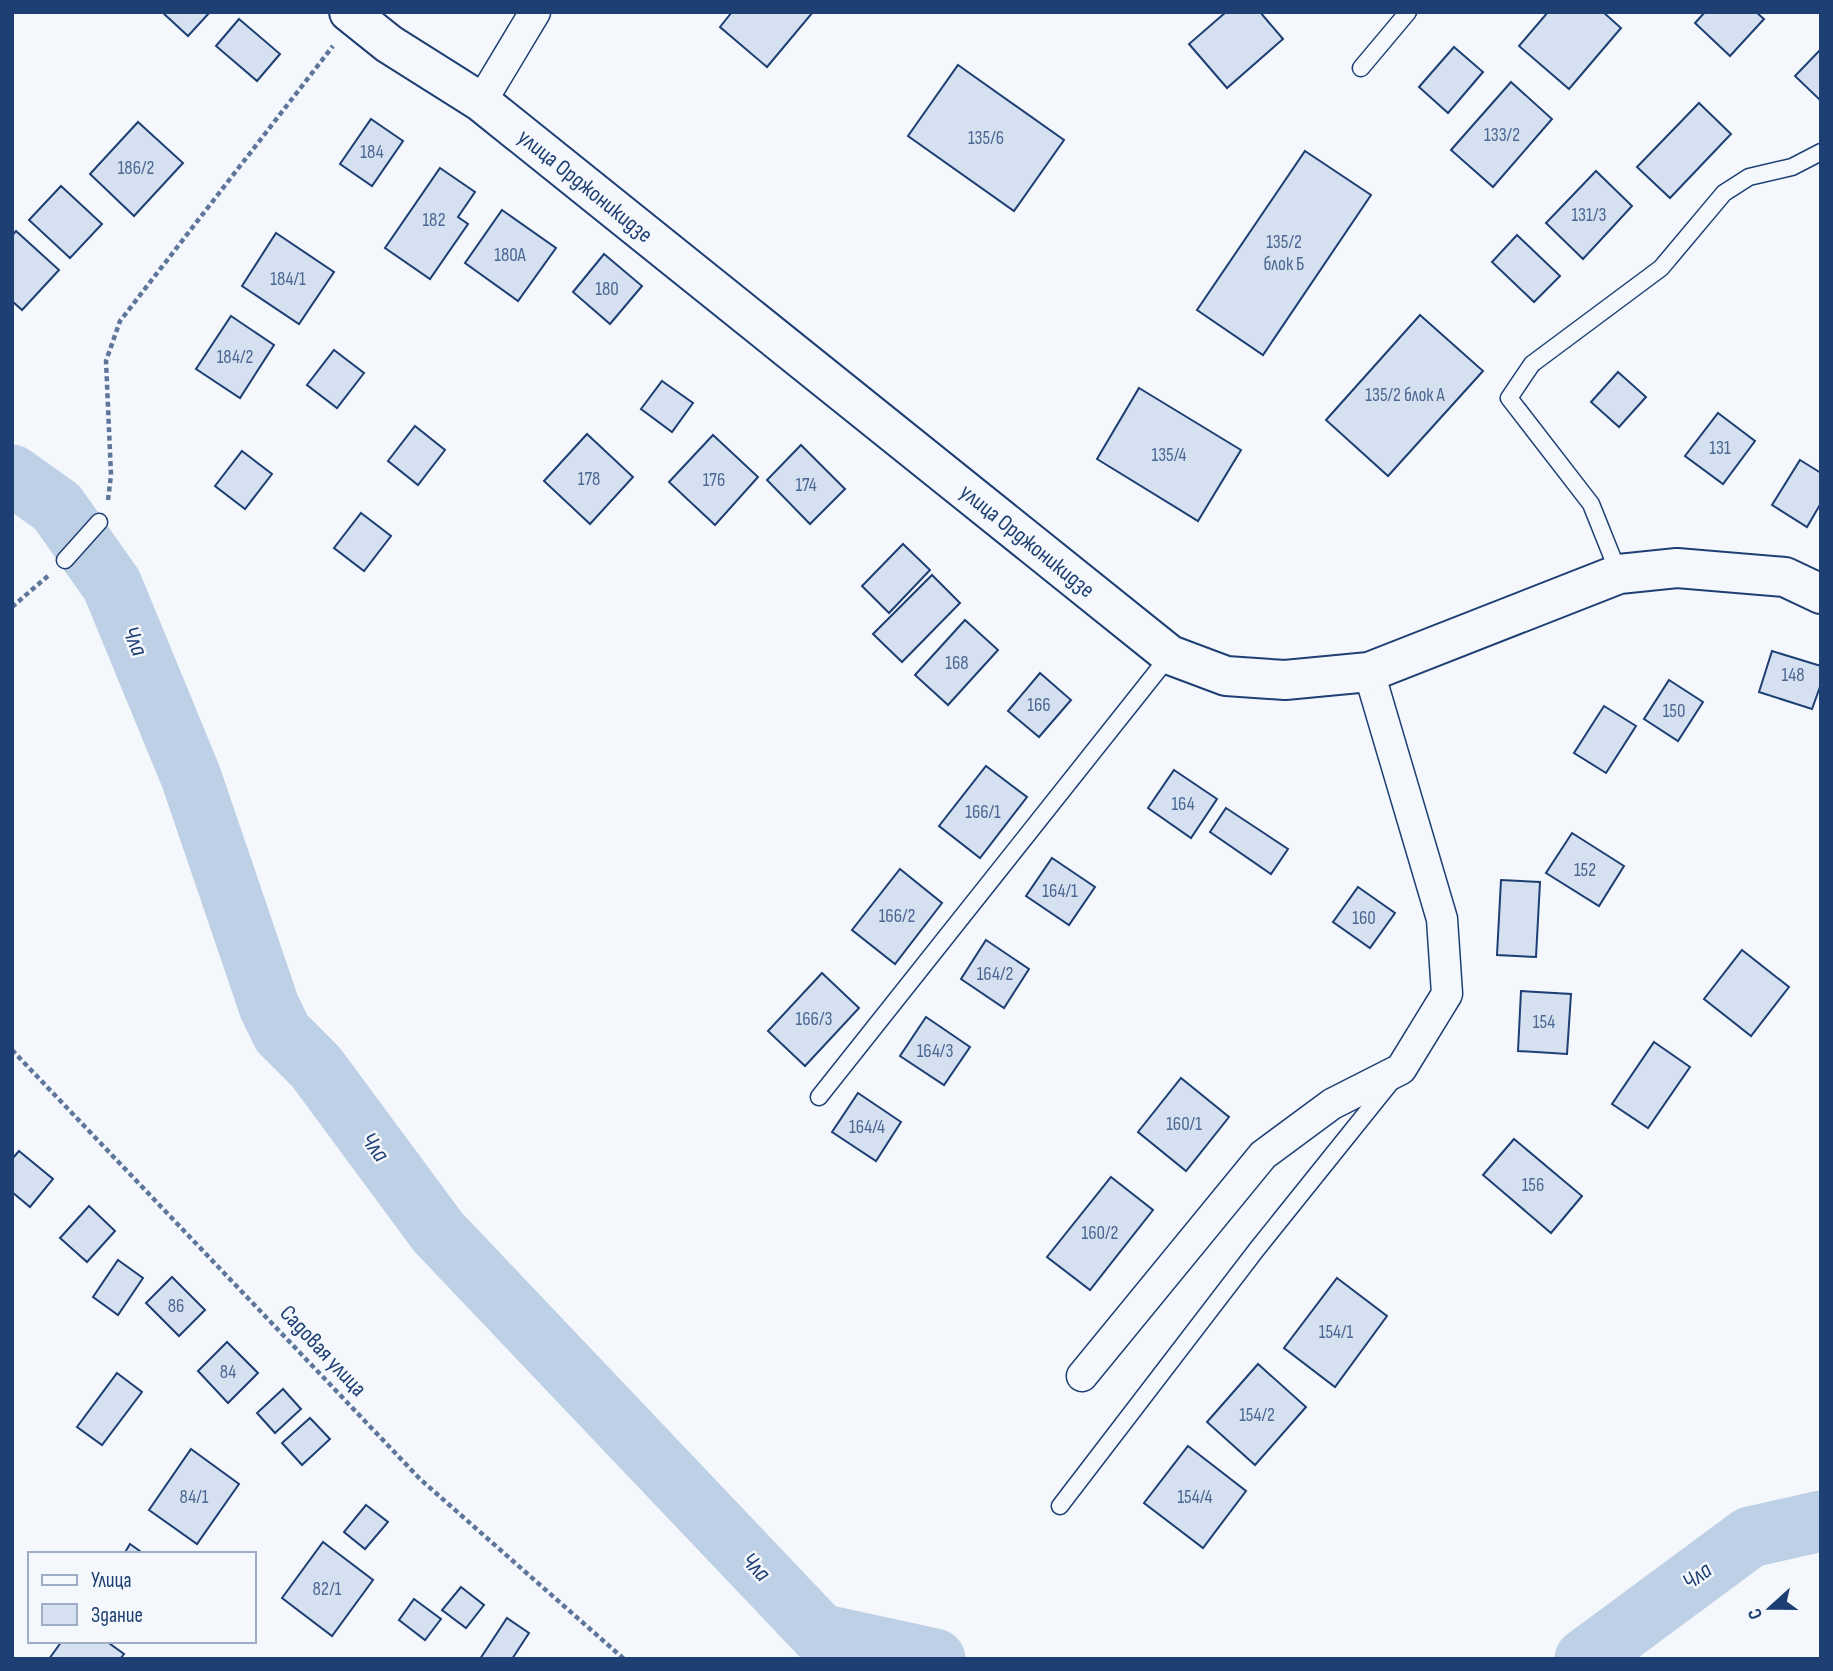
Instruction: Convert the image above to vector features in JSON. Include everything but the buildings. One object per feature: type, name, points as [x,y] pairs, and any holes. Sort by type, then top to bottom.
[{"type":"street","points":[[481,102],[535,12]]},
{"type":"street","name":"улица Орджоникидзе","points":[[352,15],[389,44],[481,102],[1170,655],[1226,676],[1284,680],[1369,672],[1619,574],[1677,568],[1785,577],[1821,594]]},
{"type":"street","points":[[1082,1376],[1263,1155],[1332,1104],[1401,1069],[1447,994],[1443,919],[1369,672]]},
{"type":"lane","points":[[1361,68],[1408,12]]},
{"type":"lane","points":[[1619,574],[1591,505],[1509,398],[1532,363],[1661,268],[1724,193],[1749,177],[1792,167],[1821,152]]},
{"type":"lane","points":[[65,560],[99,522]]},
{"type":"lane","points":[[819,1097],[1170,655]]},
{"type":"lane","points":[[1060,1506],[1257,1249],[1401,1069]]},
{"type":"path","points":[[99,522],[109,496],[111,475],[106,361],[120,321],[352,15]]},
{"type":"path","points":[[12,607],[65,560]]},
{"type":"path","name":"Садовая улица","points":[[12,1050],[420,1479],[624,1659]]},
{"type":"waterway","name":"Чла","points":[[12,475],[57,507],[112,585],[191,777],[269,1006],[282,1033],[316,1067],[438,1232],[820,1634],[935,1659]]},
{"type":"waterway","name":"Чла","points":[[1585,1659],[1750,1537],[1821,1521]]}]
